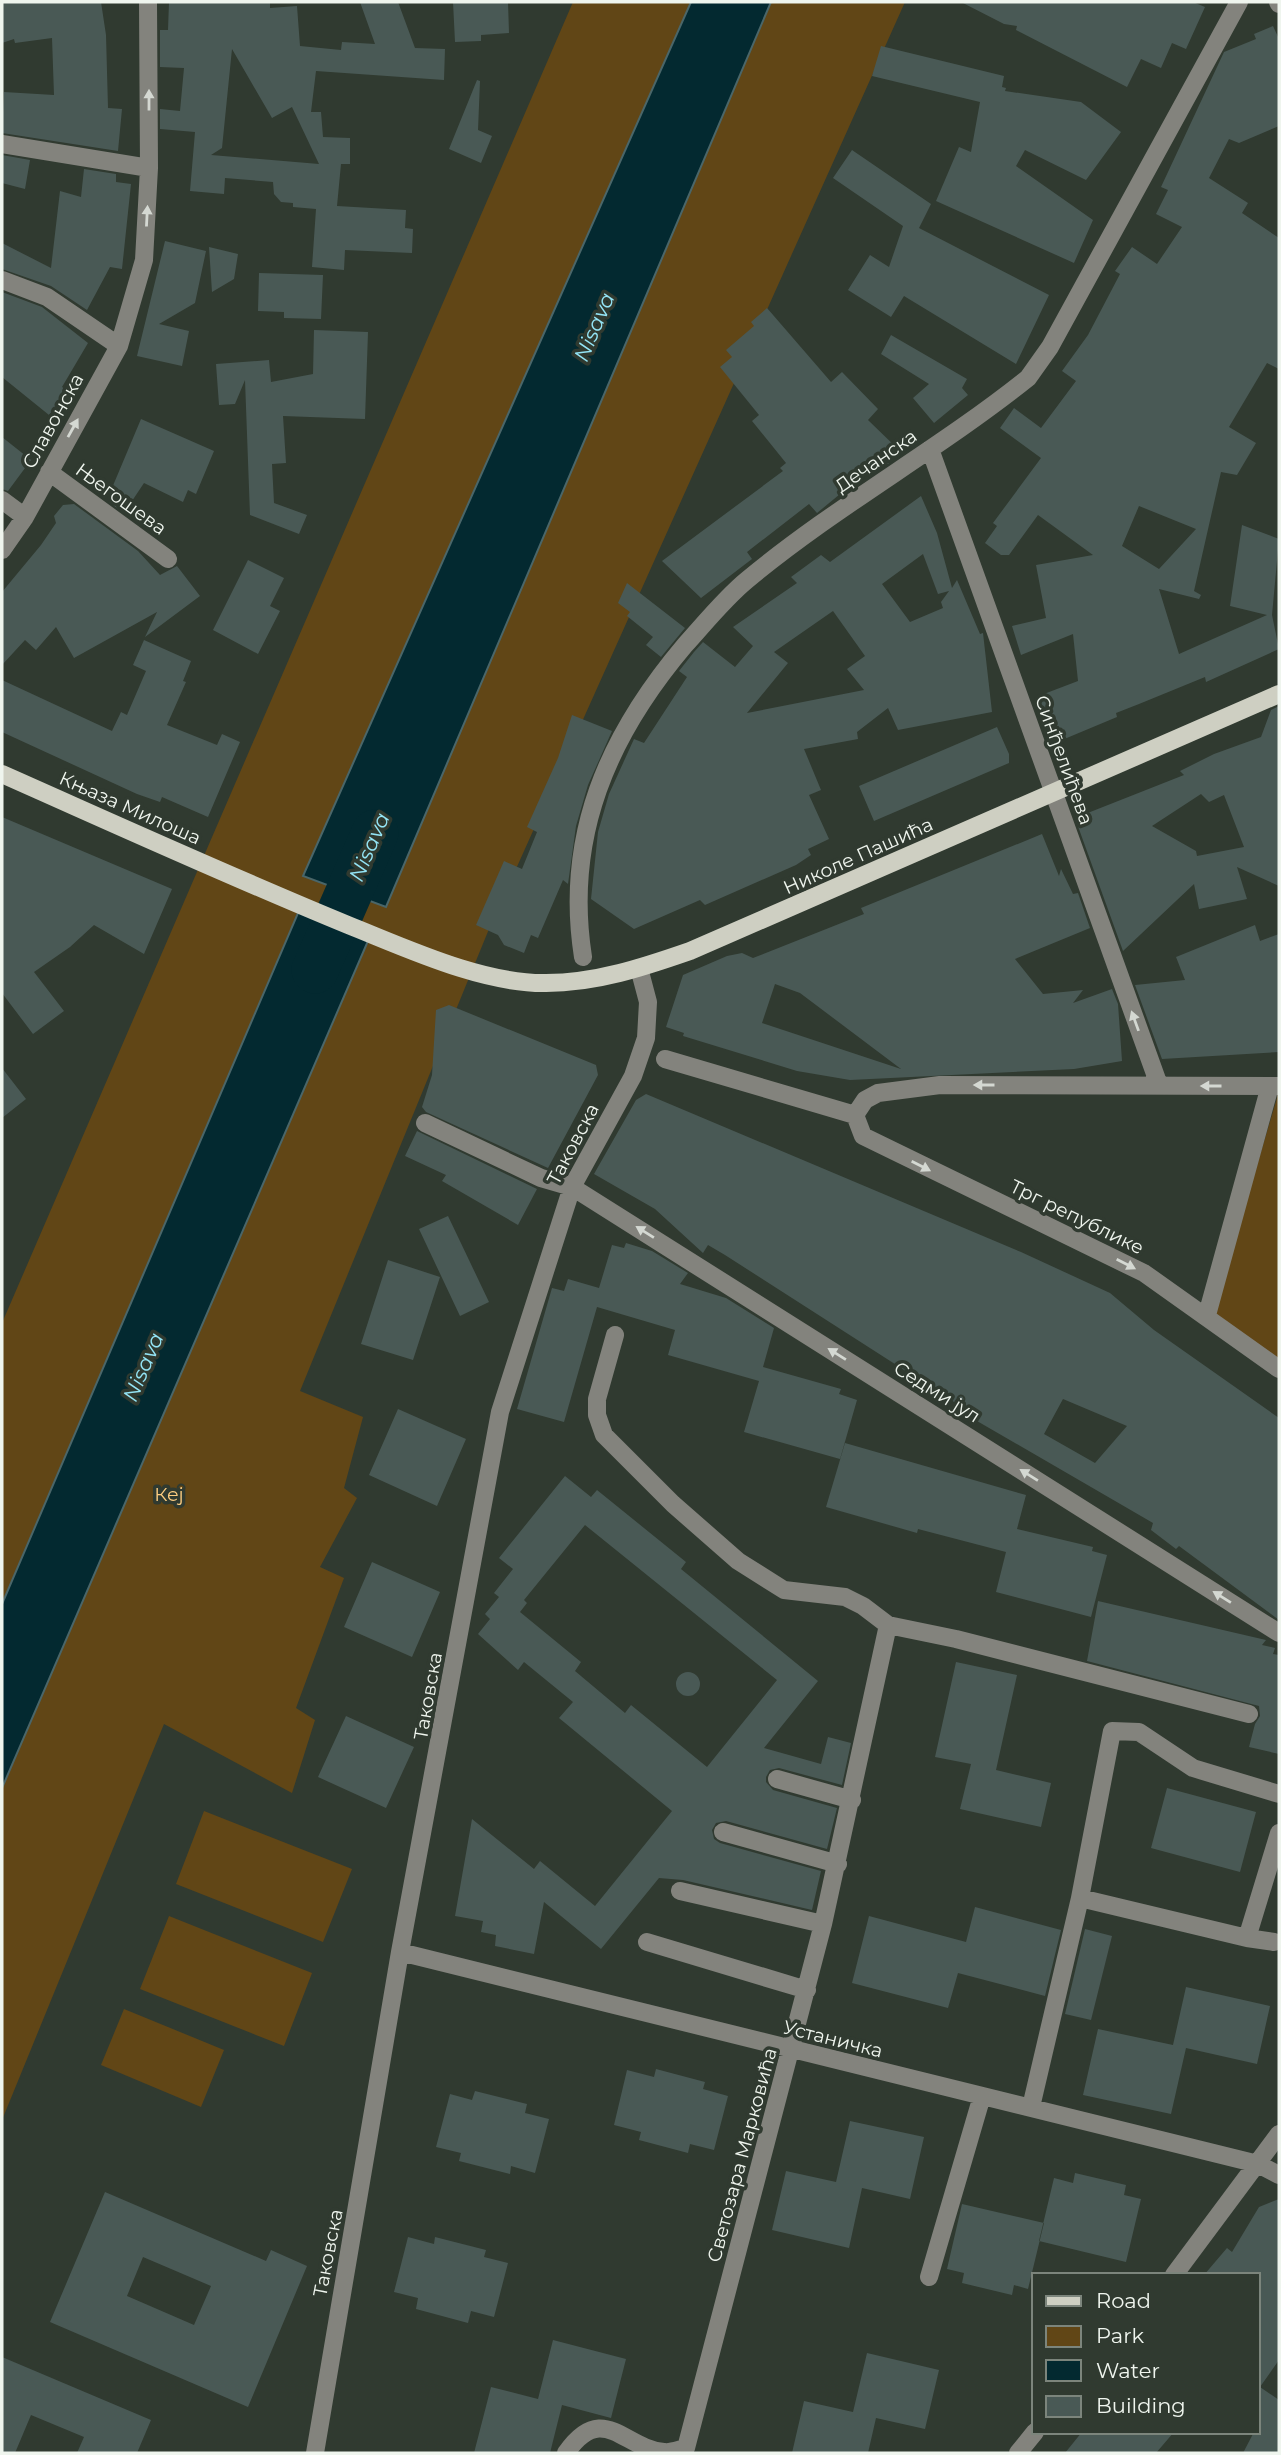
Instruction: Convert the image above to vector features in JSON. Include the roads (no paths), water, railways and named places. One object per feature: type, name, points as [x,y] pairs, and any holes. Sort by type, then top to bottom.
[{"type":"main road","name":"Николе Пашића","points":[[437,961],[518,981],[544,984],[639,968],[764,920],[1279,694]]},
{"type":"main road","name":"Књаза Милоша","points":[[2,774],[241,882],[437,961]]},
{"type":"street","name":"Славонска","points":[[2,550],[25,517],[119,346],[144,260],[149,168],[148,2]]},
{"type":"street","name":"Дечанска","points":[[583,957],[577,917],[580,857],[587,818],[631,716],[652,684],[746,581],[1028,378],[1050,347],[1239,2]]},
{"type":"street","points":[[2,144],[149,168]]},
{"type":"street","points":[[2,280],[47,297],[119,346]]},
{"type":"street","name":"Синђелићева","points":[[930,449],[1159,1085]]},
{"type":"street","name":"Његошева","points":[[49,472],[168,559]]},
{"type":"street","points":[[2,500],[25,517]]},
{"type":"street","name":"Таковска","points":[[315,2453],[400,1952],[500,1412],[572,1187],[634,1076],[646,1038],[648,1002],[639,968]]},
{"type":"street","points":[[665,1059],[855,1115],[865,1100],[878,1093],[940,1085],[1274,1086],[1207,1315]]},
{"type":"street","name":"Трг републике","points":[[855,1115],[863,1136],[1144,1273],[1207,1315],[1279,1369]]},
{"type":"street","name":"Седми јул","points":[[425,1124],[541,1178],[572,1187],[1279,1633]]},
{"type":"street","points":[[615,1335],[597,1399],[597,1415],[604,1435],[738,1562],[784,1590],[845,1597],[863,1606],[888,1625],[956,1639],[1249,1714]]},
{"type":"street","name":"Светозара Марковића","points":[[566,2453],[577,2437],[591,2430],[606,2429],[664,2452],[687,2448],[824,1924],[888,1625]]},
{"type":"street","points":[[1031,2107],[1080,1898],[1112,1731],[1139,1732],[1193,1768],[1279,1794]]},
{"type":"street","points":[[777,1779],[852,1800]]},
{"type":"street","points":[[723,1832],[838,1864]]},
{"type":"street","points":[[1247,1938],[1279,1833]]},
{"type":"street","points":[[680,1891],[824,1924]]},
{"type":"street","points":[[1080,1898],[1274,1942]]},
{"type":"street","points":[[647,1942],[807,1990]]},
{"type":"street","name":"Устаничка","points":[[400,1952],[791,2051],[1258,2164],[1279,2175]]},
{"type":"street","points":[[929,2277],[982,2096]]},
{"type":"street","points":[[1176,2273],[1279,2134]]},
{"type":"street","points":[[1018,2453],[1033,2434]]},
{"type":"water","points":[[691,2],[771,2],[386,907],[303,876]]},
{"type":"water","points":[[301,906],[371,934],[2,1788],[2,1604]]},
{"type":"waterway","name":"Nisava","points":[[315,970],[375,833]]},
{"type":"park label","name":"Кеј","points":[[169,1494]]}]
